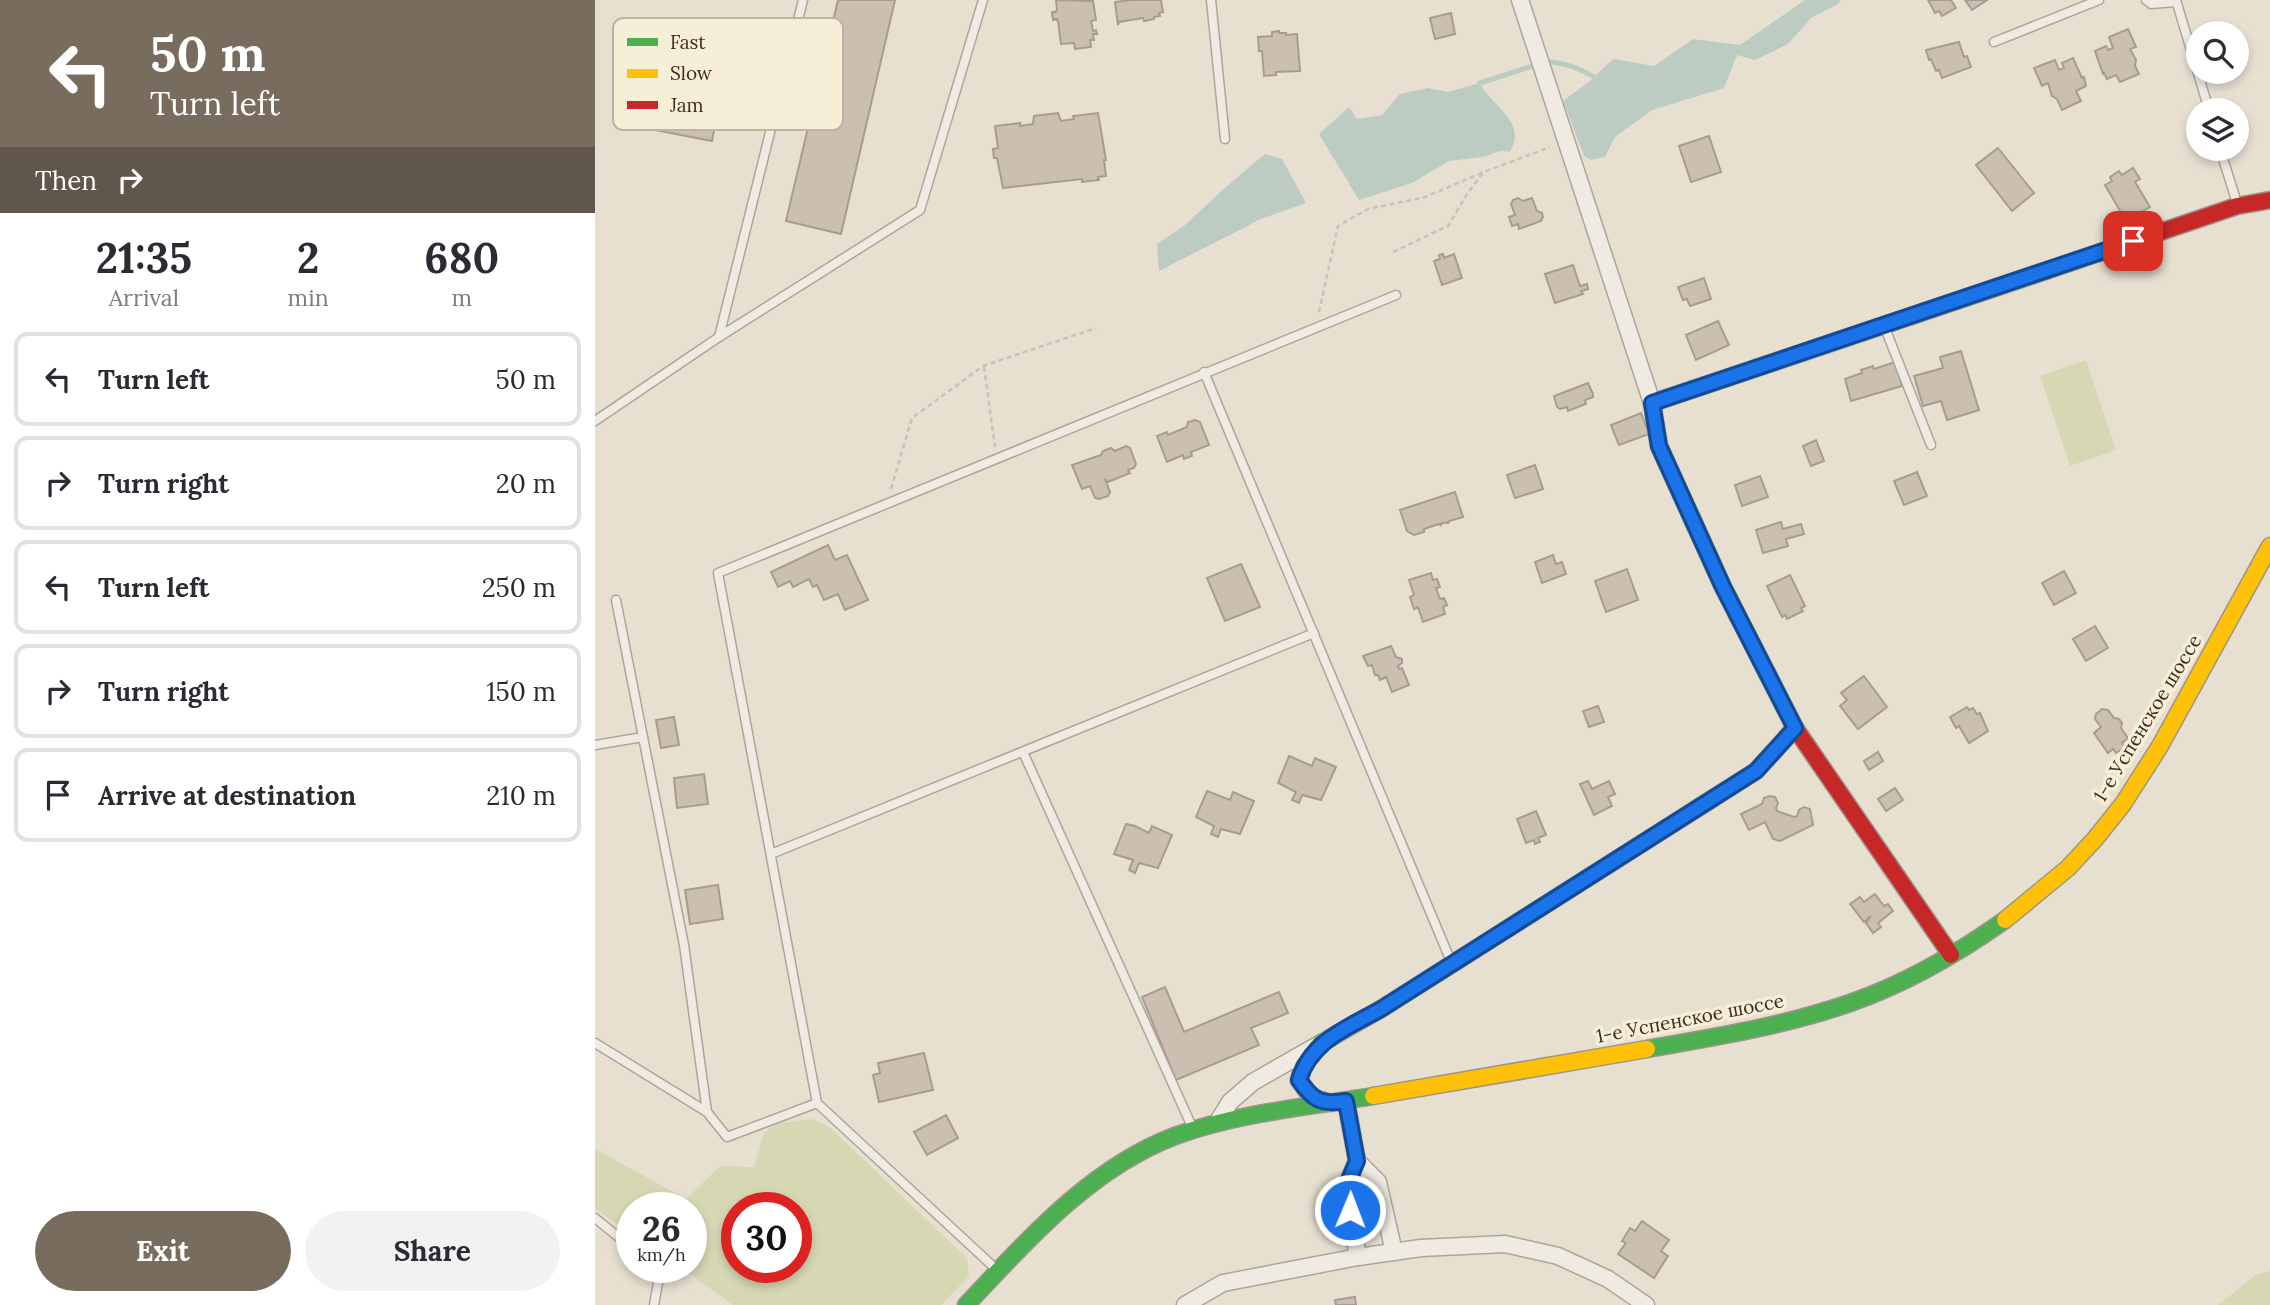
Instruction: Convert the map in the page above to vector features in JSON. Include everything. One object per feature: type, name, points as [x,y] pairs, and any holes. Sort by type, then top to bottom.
[{"type":"main road","points":[[1951,955],[1795,728],[1723,587],[1659,446],[1652,403],[2237,206],[2270,200]]},
{"type":"main road","name":"1-е Успенское шоссе","points":[[966,1305],[1086,1187],[1118,1165],[1163,1141],[1217,1123],[1703,1038],[1815,1015],[1903,981],[1951,955],[1995,928],[2063,872],[2119,810],[2165,736],[2270,546]]},
{"type":"main road","points":[[1321,1043],[1303,1066],[1299,1080],[1311,1097],[1338,1102]]},
{"type":"street","points":[[1520,0],[1652,403]]},
{"type":"street","points":[[1217,1123],[1230,1102],[1253,1082],[1381,1009],[1756,771],[1795,728]]},
{"type":"street","points":[[1338,1102],[1357,1161],[1378,1182],[1394,1252]]},
{"type":"street","points":[[1357,1161],[1346,1187],[1358,1257]]},
{"type":"street","points":[[1185,1305],[1223,1283],[1358,1257],[1505,1244],[1558,1256],[1608,1279],[1646,1305]]},
{"type":"lane","points":[[799,18],[803,0]]},
{"type":"lane","points":[[595,421],[719,337],[921,210],[983,0]]},
{"type":"lane","points":[[1211,0],[1225,139]]},
{"type":"lane","points":[[1994,42],[2099,0]]},
{"type":"lane","points":[[2146,0],[2151,4],[2176,1],[2205,98]]},
{"type":"lane","points":[[719,337],[771,130]]},
{"type":"lane","points":[[2224,161],[2237,206]]},
{"type":"lane","points":[[999,1272],[817,1103],[718,573],[1396,295]]},
{"type":"lane","points":[[1884,325],[1931,445]]},
{"type":"lane","points":[[1204,372],[1452,964]]},
{"type":"lane","points":[[616,600],[684,945],[707,1112]]},
{"type":"lane","points":[[771,854],[1314,633]]},
{"type":"lane","points":[[595,745],[643,737]]},
{"type":"lane","points":[[1023,752],[1194,1131]]},
{"type":"lane","points":[[595,1043],[707,1112],[727,1137],[817,1103]]},
{"type":"lane","points":[[595,1218],[616,1235]]},
{"type":"lane","points":[[654,1305],[658,1283]]},
{"type":"path","points":[[1315,328],[1338,226],[1368,209],[1425,197],[1566,141]]},
{"type":"path","points":[[1393,252],[1448,226],[1484,172]]},
{"type":"path","points":[[888,503],[912,418],[983,366],[1095,328]]},
{"type":"path","points":[[983,366],[997,458]]},
{"type":"green space","points":[[2086,360],[2116,450],[2070,466],[2040,376]]},
{"type":"green space","points":[[812,1119],[828,1126],[967,1258],[969,1276],[941,1305],[733,1305],[702,1283],[707,1283],[707,1192],[693,1192],[720,1166],[754,1167],[764,1133],[777,1123]]},
{"type":"green space","points":[[595,1149],[673,1192],[616,1192],[616,1223],[595,1209]]},
{"type":"green space","points":[[2270,1271],[2270,1305],[2218,1305],[2256,1275]]},
{"type":"shaded area","points":[[1805,0],[1841,0],[1811,18],[1788,44],[1755,60],[1737,55],[1724,88],[1652,110],[1615,137],[1605,157],[1591,160],[1584,156],[1563,101],[1613,59],[1654,66],[1693,39],[1740,45]]},
{"type":"shaded area","points":[[1480,83],[1511,123],[1514,141],[1510,152],[1500,151],[1483,157],[1449,161],[1412,183],[1359,200],[1319,134],[1349,107],[1357,119],[1382,115],[1400,94],[1428,88],[1448,92]]},
{"type":"shaded area","points":[[1265,154],[1282,159],[1306,203],[1261,219],[1159,271],[1157,244],[1185,225]]},
{"type":"building","points":[[838,0],[895,0],[841,234],[786,221],[807,130],[843,130],[843,18],[834,18]]},
{"type":"building","points":[[1056,0],[1093,1],[1096,20],[1091,21],[1093,31],[1096,30],[1097,34],[1093,34],[1094,40],[1090,40],[1091,47],[1075,49],[1074,43],[1061,44],[1058,21],[1053,20],[1052,12],[1055,12]]},
{"type":"building","points":[[1161,0],[1163,12],[1154,19],[1119,22],[1118,25],[1115,2]]},
{"type":"building","points":[[1928,0],[1951,0],[1956,8],[1942,16],[1939,11],[1935,13]]},
{"type":"building","points":[[1965,0],[1987,0],[1972,10]]},
{"type":"building","points":[[1451,13],[1455,34],[1435,39],[1430,18]]},
{"type":"building","points":[[2128,29],[2136,47],[2130,49],[2139,74],[2120,82],[2116,75],[2107,79],[2095,51],[2106,46],[2108,50],[2113,48],[2109,37]]},
{"type":"building","points":[[1279,31],[1286,35],[1297,34],[1300,71],[1276,72],[1276,75],[1264,76],[1258,37],[1272,36],[1272,32]]},
{"type":"building","points":[[1959,42],[1971,67],[1942,78],[1939,70],[1936,71],[1931,59],[1929,60],[1926,50]]},
{"type":"building","points":[[2073,58],[2086,86],[2076,91],[2081,101],[2062,110],[2057,99],[2052,96],[2048,83],[2042,86],[2034,68],[2055,60],[2059,70],[2064,68],[2062,63]]},
{"type":"building","points":[[1058,113],[1061,121],[1074,119],[1073,116],[1098,113],[1106,176],[1098,177],[1099,180],[1082,182],[1082,179],[1003,188],[997,158],[994,158],[993,149],[998,148],[995,126],[1033,124],[1034,116]]},
{"type":"building","points":[[655,130],[714,130],[712,141]]},
{"type":"building","points":[[1709,136],[1721,172],[1691,182],[1679,146]]},
{"type":"building","points":[[1998,148],[2034,193],[2012,211],[1976,165]]},
{"type":"building","points":[[2133,168],[2140,179],[2135,182],[2150,207],[2126,221],[2105,185],[2112,181],[2110,177],[2119,171],[2122,175]]},
{"type":"building","points":[[1518,198],[1523,201],[1532,198],[1537,211],[1542,213],[1541,221],[1519,229],[1518,224],[1512,226],[1509,217],[1515,215],[1511,204]]},
{"type":"building","points":[[1443,254],[1444,258],[1454,254],[1462,278],[1442,285],[1434,261],[1440,259],[1439,255]]},
{"type":"building","points":[[1573,265],[1580,286],[1587,284],[1588,289],[1581,291],[1583,294],[1555,303],[1545,274]]},
{"type":"building","points":[[1704,278],[1711,299],[1690,306],[1687,299],[1683,300],[1678,287]]},
{"type":"building","points":[[1718,321],[1729,345],[1696,360],[1686,335]]},
{"type":"building","points":[[1961,351],[1979,410],[1947,420],[1941,401],[1923,406],[1914,376],[1943,368],[1940,357]]},
{"type":"building","points":[[1895,362],[1902,386],[1851,401],[1845,379],[1862,373],[1861,370]]},
{"type":"building","points":[[1588,383],[1593,397],[1585,400],[1586,404],[1568,411],[1567,407],[1557,407],[1554,396]]},
{"type":"building","points":[[1641,413],[1649,434],[1619,445],[1611,425]]},
{"type":"building","points":[[1188,422],[1200,422],[1209,445],[1191,452],[1192,456],[1184,459],[1183,455],[1167,462],[1157,436],[1167,432],[1168,435],[1187,427]]},
{"type":"building","points":[[1816,440],[1824,461],[1811,466],[1803,446]]},
{"type":"building","points":[[1126,446],[1130,448],[1136,464],[1128,470],[1130,473],[1108,482],[1105,479],[1110,492],[1108,496],[1095,498],[1090,486],[1082,489],[1072,465],[1101,455],[1103,451],[1111,448],[1115,451]]},
{"type":"building","points":[[1535,465],[1543,489],[1515,498],[1507,475]]},
{"type":"building","points":[[1917,472],[1927,496],[1904,505],[1894,481]]},
{"type":"building","points":[[1760,476],[1768,497],[1742,506],[1735,485]]},
{"type":"building","points":[[1455,492],[1463,517],[1449,521],[1448,524],[1424,529],[1424,532],[1414,535],[1407,531],[1400,510]]},
{"type":"building","points":[[1781,522],[1783,529],[1801,524],[1804,534],[1786,539],[1788,546],[1763,553],[1756,530]]},
{"type":"building","points":[[828,545],[835,560],[847,555],[868,600],[845,610],[838,594],[824,600],[817,585],[813,587],[809,579],[793,587],[790,581],[778,587],[771,572]]},
{"type":"building","points":[[1553,555],[1556,564],[1562,562],[1566,574],[1542,583],[1535,562]]},
{"type":"building","points":[[1241,564],[1260,607],[1225,621],[1207,578]]},
{"type":"building","points":[[1627,569],[1638,600],[1606,612],[1595,581]]},
{"type":"building","points":[[2064,571],[2076,593],[2054,605],[2042,583]]},
{"type":"building","points":[[1431,573],[1433,580],[1437,579],[1440,587],[1436,588],[1440,599],[1444,598],[1447,605],[1443,607],[1445,614],[1423,622],[1418,607],[1414,609],[1410,597],[1414,595],[1409,580]]},
{"type":"building","points":[[1790,575],[1805,606],[1801,608],[1803,611],[1787,619],[1785,615],[1782,617],[1767,586]]},
{"type":"building","points":[[2095,626],[2108,648],[2086,661],[2073,639]]},
{"type":"building","points":[[1391,646],[1396,657],[1402,659],[1398,666],[1399,669],[1402,668],[1409,685],[1392,692],[1386,677],[1380,680],[1372,665],[1368,666],[1363,656]]},
{"type":"building","points":[[1864,676],[1887,707],[1858,729],[1840,706],[1847,700],[1841,693]]},
{"type":"building","points":[[1598,706],[1604,722],[1589,727],[1583,711]]},
{"type":"building","points":[[1967,707],[1969,710],[1973,708],[1977,714],[1980,713],[1988,731],[1969,743],[1950,717]]},
{"type":"building","points":[[2102,709],[2108,710],[2114,718],[2119,719],[2128,738],[2122,743],[2125,747],[2116,753],[2113,749],[2108,753],[2094,733],[2101,727],[2095,719]]},
{"type":"building","points":[[674,717],[679,745],[661,748],[656,720]]},
{"type":"building","points":[[1878,752],[1883,761],[1869,770],[1864,761]]},
{"type":"building","points":[[1289,756],[1312,766],[1315,758],[1336,767],[1321,800],[1302,795],[1299,803],[1292,800],[1296,792],[1278,783]]},
{"type":"building","points":[[704,774],[708,804],[677,808],[674,778]]},
{"type":"building","points":[[1588,781],[1592,789],[1609,781],[1615,794],[1608,797],[1612,806],[1594,815],[1580,784]]},
{"type":"building","points":[[1895,788],[1903,800],[1886,811],[1878,799]]},
{"type":"building","points":[[1207,791],[1230,800],[1233,792],[1254,801],[1240,834],[1221,829],[1218,837],[1211,834],[1214,826],[1196,817]]},
{"type":"building","points":[[1775,797],[1778,803],[1777,811],[1794,817],[1804,807],[1810,809],[1813,825],[1780,841],[1773,839],[1765,822],[1749,830],[1741,814],[1762,804],[1764,798]]},
{"type":"building","points":[[1536,811],[1546,835],[1538,838],[1540,842],[1535,844],[1534,840],[1526,843],[1517,819]]},
{"type":"building","points":[[1126,824],[1149,833],[1152,826],[1172,835],[1158,868],[1139,863],[1135,873],[1129,870],[1133,860],[1114,854]]},
{"type":"building","points":[[718,885],[723,919],[690,924],[685,890]]},
{"type":"building","points":[[1875,894],[1884,906],[1888,904],[1893,911],[1878,923],[1881,927],[1873,933],[1866,923],[1871,916],[1864,922],[1850,904],[1860,897],[1864,902]]},
{"type":"building","points":[[1165,987],[1184,1032],[1279,992],[1288,1013],[1251,1028],[1259,1045],[1176,1080],[1142,997]]},
{"type":"building","points":[[924,1053],[933,1090],[879,1102],[873,1075],[880,1073],[878,1063]]},
{"type":"building","points":[[946,1115],[958,1138],[927,1155],[914,1132]]},
{"type":"building","points":[[1642,1221],[1669,1240],[1661,1251],[1668,1256],[1654,1278],[1618,1254],[1626,1243],[1622,1241],[1630,1228],[1635,1231]]},
{"type":"building","points":[[1355,1297],[1356,1305],[1336,1305],[1335,1300]]},
{"type":"waterway","points":[[1551,62],[1573,67],[1594,77]]},
{"type":"waterway","points":[[1480,83],[1536,65]]},
{"type":"traffic: fast","points":[[1647,1049],[1775,1024],[1850,1003],[1891,987],[1930,967],[2005,920]]},
{"type":"traffic: fast","points":[[1321,1043],[1303,1066],[1299,1080],[1311,1097],[1331,1103]]},
{"type":"traffic: fast","points":[[966,1305],[1061,1208],[1115,1167],[1144,1150],[1175,1136],[1223,1122],[1373,1096]]},
{"type":"traffic: slow","points":[[1694,523],[1659,446],[1652,403],[2048,270]]},
{"type":"traffic: slow","points":[[2005,920],[2068,868],[2123,804],[2160,746],[2270,546]]},
{"type":"traffic: slow","points":[[1373,1096],[1647,1049]]},
{"type":"traffic: jam","points":[[2048,270],[2237,206],[2270,200]]},
{"type":"traffic: jam","points":[[1694,523],[1723,587],[1795,728],[1951,955]]},
{"type":"route","points":[[1350,1210],[1346,1187],[1357,1161],[1346,1101],[1331,1103],[1311,1097],[1299,1080],[1303,1066],[1321,1043],[1381,1009],[1756,771],[1795,728],[1723,587],[1659,446],[1652,403],[2133,241]]}]
